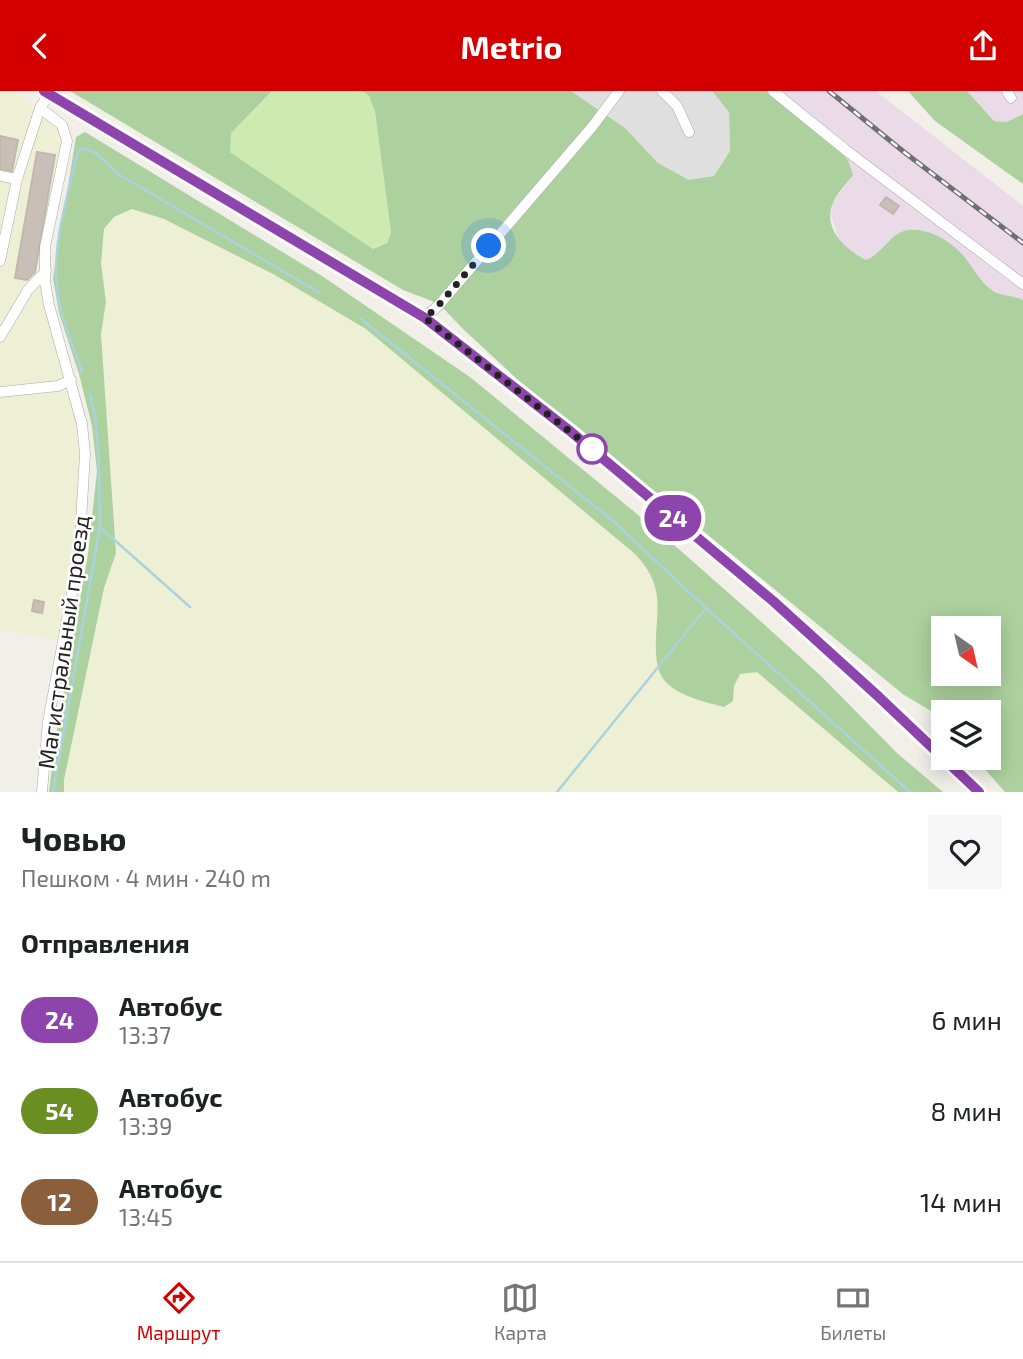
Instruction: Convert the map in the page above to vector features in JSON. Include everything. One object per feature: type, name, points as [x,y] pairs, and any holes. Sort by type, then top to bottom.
[{"type":"main road","points":[[47,92],[425,318],[570,431],[773,601],[979,792]]},
{"type":"street","points":[[425,318],[583,138],[619,91]]},
{"type":"street","points":[[662,91],[677,106],[689,132]]},
{"type":"street","points":[[773,91],[847,151],[1023,284]]},
{"type":"street","points":[[0,261],[17,179],[47,92]]},
{"type":"street","name":"Магистральный проезд","points":[[40,109],[62,125],[67,141],[46,247],[46,271],[50,305],[82,424],[85,454],[79,555],[48,722],[42,792]]},
{"type":"street","points":[[0,176],[17,179]]},
{"type":"street","points":[[0,337],[28,290],[46,271]]},
{"type":"street","points":[[0,392],[58,386],[71,380]]},
{"type":"shaded area","points":[[571,91],[712,91],[729,112],[730,151],[714,176],[689,181],[658,163],[625,128]]},
{"type":"shaded area","points":[[769,91],[876,91],[1023,206],[1023,300],[1004,297],[990,289],[972,271],[958,250],[889,240],[875,257],[866,260],[850,252],[839,241],[831,215],[832,204],[852,175]]},
{"type":"shaded area","points":[[967,91],[1023,91],[1023,114],[1007,122],[994,121]]},
{"type":"green space","points":[[0,91],[13,91],[18,94],[58,128],[62,141],[40,246],[77,425],[80,454],[74,554],[58,640],[0,630]]},
{"type":"green space","points":[[70,91],[272,91],[231,133],[230,152],[373,249],[387,243],[391,232],[375,112],[369,96],[362,91],[571,91],[625,128],[658,163],[689,180],[714,176],[730,151],[729,112],[712,91],[769,91],[826,137],[848,160],[853,175],[839,192],[830,213],[833,230],[851,251],[866,260],[898,233],[925,231],[940,237],[958,250],[993,291],[1023,300],[1023,792],[1005,792],[986,770],[1001,770],[1001,700],[931,700],[931,711],[904,695],[518,380],[444,309],[432,301],[403,290]]},
{"type":"green space","points":[[272,91],[362,91],[369,96],[375,112],[391,232],[387,243],[373,249],[230,152],[230,134]]},
{"type":"green space","points":[[908,91],[967,91],[994,121],[1007,122],[1023,114],[1023,184],[935,121]]},
{"type":"green space","points":[[85,132],[322,276],[470,377],[665,537],[821,676],[897,753],[943,792],[898,792],[757,672],[740,674],[734,686],[733,701],[724,707],[692,698],[670,686],[660,672],[657,662],[655,586],[635,554],[366,329],[273,274],[164,219],[132,209],[114,217],[104,229],[101,263],[106,302],[101,334],[116,553],[104,588],[64,780],[64,792],[49,792],[55,742],[88,554],[97,471],[92,426],[59,313],[53,278],[76,137]]},
{"type":"green space","points":[[133,209],[164,219],[273,274],[366,329],[635,554],[648,569],[657,592],[664,680],[679,691],[724,707],[733,701],[734,686],[740,673],[757,671],[898,792],[64,792],[63,781],[104,588],[116,553],[101,334],[106,302],[101,263],[104,229],[113,217]]},
{"type":"building","points":[[0,136],[18,140],[12,171],[0,169]]},
{"type":"building","points":[[37,152],[55,155],[35,272],[27,280],[15,278]]},
{"type":"building","points":[[886,197],[899,206],[893,214],[880,205]]},
{"type":"building","points":[[34,600],[44,602],[42,613],[32,611]]},
{"type":"waterway","points":[[82,372],[61,310],[56,272],[66,202],[78,151],[83,148],[96,153],[118,174],[320,293]]},
{"type":"waterway","points":[[361,319],[613,521],[910,792]]},
{"type":"waterway","points":[[53,792],[100,527],[99,466],[95,416],[90,395]]},
{"type":"waterway","points":[[101,528],[190,607]]},
{"type":"waterway","points":[[557,792],[706,608]]},
{"type":"railway","points":[[829,91],[1023,243]]},
{"type":"bus line","name":"24","points":[[44,91],[425,318],[570,431],[773,601],[979,792]]},
{"type":"route","points":[[489,246],[425,318],[592,449]]}]
